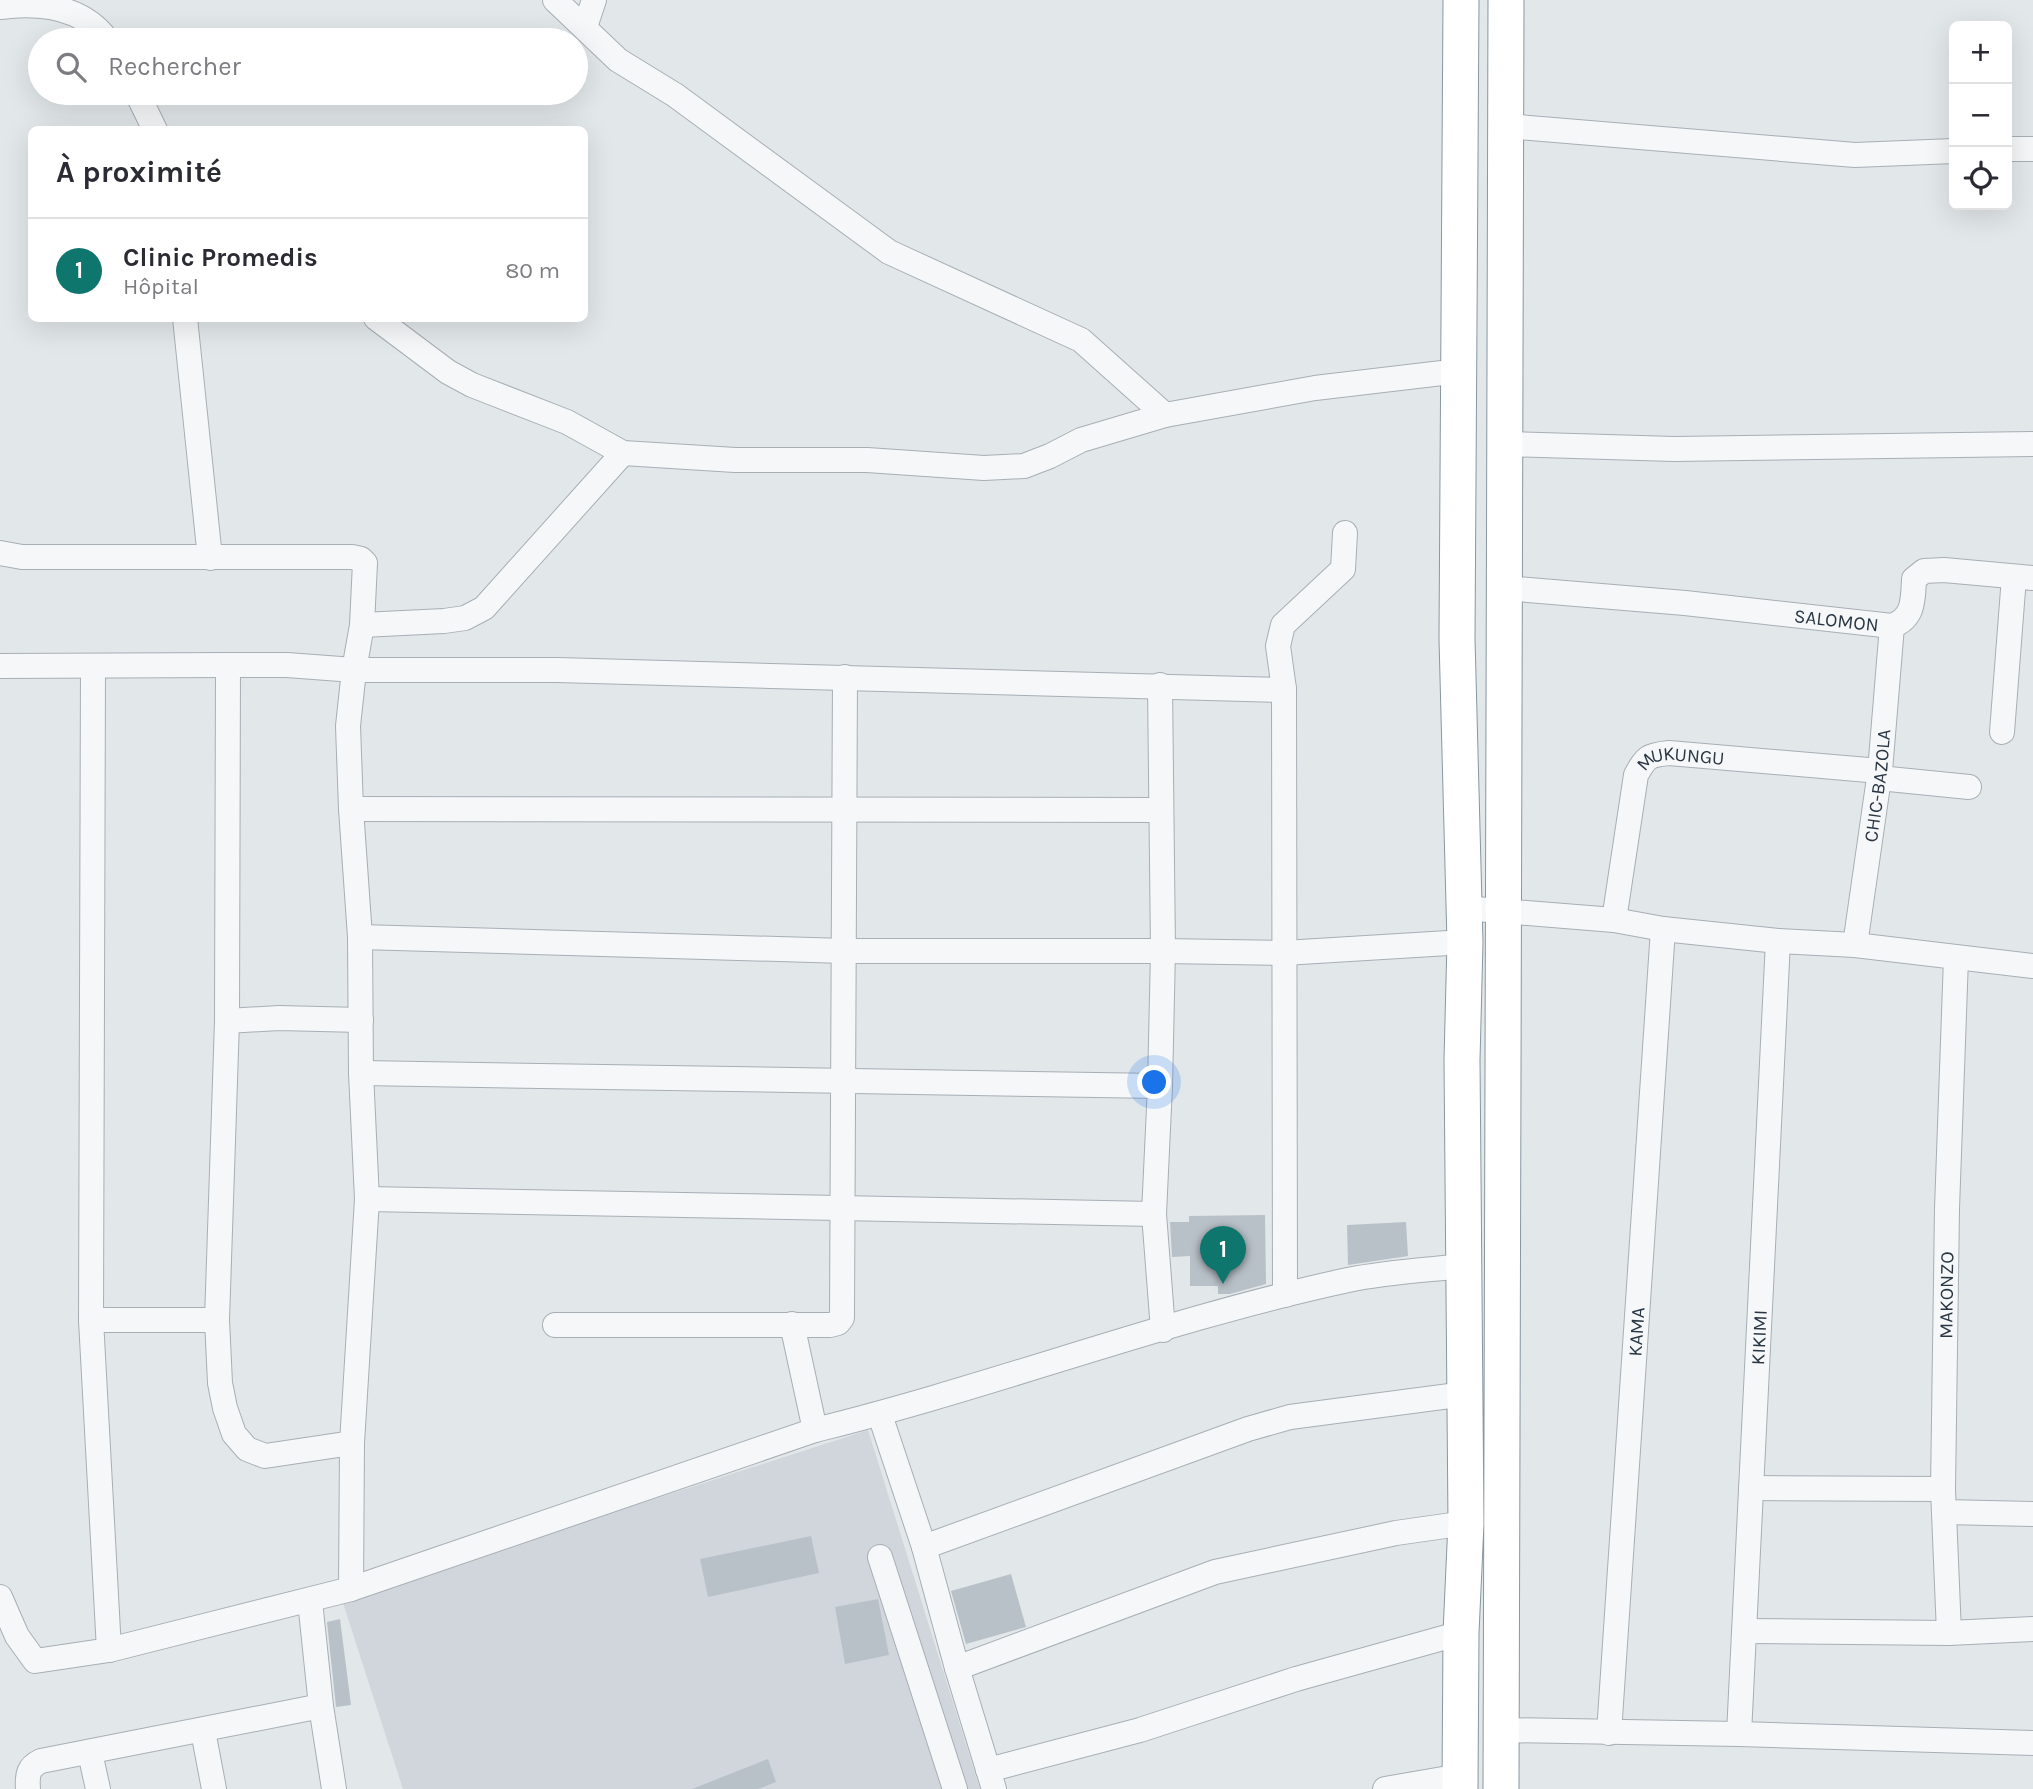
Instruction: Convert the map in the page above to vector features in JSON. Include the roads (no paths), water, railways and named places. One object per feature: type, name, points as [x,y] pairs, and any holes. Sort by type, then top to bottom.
[{"type":"highway","points":[[1461,0],[1458,639],[1465,942],[1462,1060],[1466,1522],[1461,1633],[1461,1783]]},
{"type":"highway","points":[[1501,1789],[1506,0]]},
{"type":"street","points":[[555,0],[585,27],[594,0]]},
{"type":"street","points":[[0,7],[14,5],[60,8],[87,19],[96,28]]},
{"type":"street","points":[[588,30],[618,60],[675,95],[889,252],[1080,341],[1165,415]]},
{"type":"street","points":[[143,105],[153,126]]},
{"type":"street","points":[[1506,126],[1855,155],[1949,151]]},
{"type":"street","points":[[2012,149],[2033,149]]},
{"type":"street","points":[[185,322],[210,558]]},
{"type":"street","points":[[381,322],[448,372],[472,385],[567,422],[623,453],[735,460],[867,460],[984,468],[1024,466],[1081,440],[1165,415],[1315,388],[1459,371]]},
{"type":"street","points":[[1505,444],[1674,449],[2033,444]]},
{"type":"street","points":[[362,625],[454,620],[465,618],[484,608],[623,453]]},
{"type":"street","points":[[1285,1295],[1284,689],[1279,646],[1283,625],[1343,569],[1345,533]]},
{"type":"street","points":[[0,553],[22,556],[361,559],[365,563],[362,625],[348,726],[360,937],[361,1073],[367,1199],[352,1443],[351,1589]]},
{"type":"street","name":"SALOMON","points":[[1504,588],[1685,603],[1892,626],[1901,623],[1909,614],[1914,579],[1924,571],[1944,570],[2023,578]]},
{"type":"street","points":[[2002,732],[2023,578]]},
{"type":"street","name":"CHIC-BAZOLA","points":[[1855,945],[1880,775],[1892,626]]},
{"type":"street","points":[[229,665],[227,1021],[217,1320],[220,1383],[234,1434],[247,1449],[265,1456],[352,1443]]},
{"type":"street","points":[[0,666],[287,665],[354,670],[557,670],[1284,689]]},
{"type":"street","points":[[93,666],[91,1320],[109,1650]]},
{"type":"street","points":[[555,1325],[830,1325],[838,1323],[842,1318],[845,677]]},
{"type":"street","points":[[1160,685],[1163,951],[1154,1214],[1163,1330]]},
{"type":"street","name":"MUKUNGU","points":[[1614,920],[1636,775],[1644,759],[1655,754],[1669,753],[1880,775]]},
{"type":"street","points":[[1880,775],[1969,787]]},
{"type":"street","points":[[351,809],[845,812],[1161,810]]},
{"type":"street","points":[[1464,908],[1614,920],[1663,929],[1778,941],[1855,945],[2033,965]]},
{"type":"street","name":"KAMA","points":[[1609,1733],[1663,929]]},
{"type":"street","points":[[360,937],[845,951],[1284,953],[1465,942]]},
{"type":"street","name":"KIKIMI","points":[[1738,1734],[1778,941]]},
{"type":"street","name":"MAKONZO","points":[[1949,1633],[1944,1501],[1947,1209],[1956,958]]},
{"type":"street","points":[[227,1021],[279,1018],[361,1020]]},
{"type":"street","points":[[361,1073],[1160,1086]]},
{"type":"street","points":[[367,1199],[1154,1214]]},
{"type":"street","points":[[0,1597],[17,1636],[35,1661],[109,1650],[351,1589],[815,1430],[880,1415],[1285,1295],[1351,1280],[1464,1266]]},
{"type":"street","points":[[91,1320],[217,1320]]},
{"type":"street","points":[[792,1324],[815,1430]]},
{"type":"street","points":[[924,1547],[1248,1429],[1290,1417],[1465,1394]]},
{"type":"street","points":[[880,1415],[924,1547],[991,1779],[1297,1679],[1461,1633]]},
{"type":"street","points":[[1751,1488],[1944,1501],[2033,1514]]},
{"type":"street","points":[[957,1668],[1215,1572],[1396,1533],[1466,1522]]},
{"type":"street","points":[[880,1557],[955,1789]]},
{"type":"street","points":[[310,1601],[321,1706],[334,1789]]},
{"type":"street","points":[[1745,1632],[1949,1633],[2033,1629]]},
{"type":"street","points":[[27,1789],[29,1770],[41,1762],[321,1706]]},
{"type":"street","points":[[1502,1730],[2033,1743]]},
{"type":"street","points":[[203,1731],[214,1789]]},
{"type":"street","points":[[90,1752],[98,1789]]},
{"type":"street","points":[[1385,1789],[1461,1783]]},
{"type":"place","name":"Clinic Promedis","points":[[1223,1284]]}]
